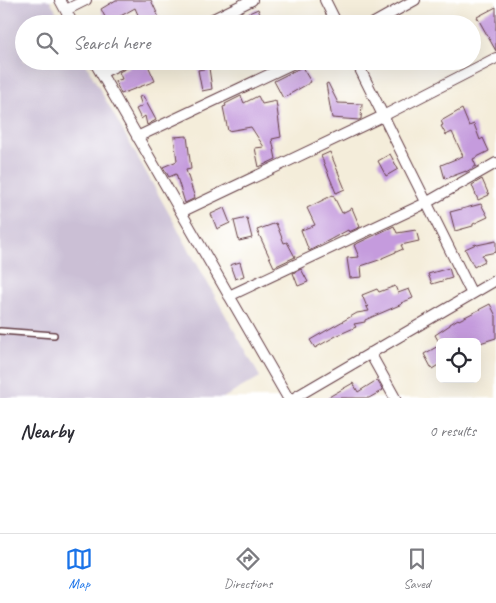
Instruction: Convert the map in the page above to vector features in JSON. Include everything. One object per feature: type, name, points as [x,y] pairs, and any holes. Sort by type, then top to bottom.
[{"type":"street","points":[[60,0],[68,15]]},
{"type":"street","points":[[66,10],[86,0]]},
{"type":"street","points":[[221,15],[252,0]]},
{"type":"street","points":[[325,0],[332,15]]},
{"type":"street","points":[[388,15],[415,0]]},
{"type":"street","points":[[481,66],[496,58]]},
{"type":"street","points":[[99,70],[288,398]]},
{"type":"street","points":[[101,73],[107,70]]},
{"type":"street","points":[[137,137],[279,70]]},
{"type":"street","points":[[360,70],[472,294]]},
{"type":"street","points":[[181,212],[383,116],[473,70]]},
{"type":"street","points":[[229,296],[426,202],[496,163]]},
{"type":"street","points":[[294,398],[496,280]]},
{"type":"street","points":[[370,353],[395,398]]},
{"type":"lane","points":[[0,331],[54,335]]},
{"type":"shaded area","points":[[0,0],[50,0],[58,15],[15,15],[15,70],[89,70],[260,377],[223,398],[0,398]]},
{"type":"building","points":[[116,0],[151,0],[158,15],[138,15],[135,8],[122,15],[104,15],[101,9]]},
{"type":"building","points":[[496,7],[496,51],[481,24],[481,15]]},
{"type":"building","points":[[258,9],[260,15],[244,15]]},
{"type":"building","points":[[123,70],[150,70],[155,81],[121,94],[115,81],[122,79],[119,72]]},
{"type":"building","points":[[198,70],[209,70],[212,89],[202,91]]},
{"type":"building","points":[[296,70],[304,70],[311,82],[283,98],[274,81]]},
{"type":"building","points":[[328,83],[338,103],[362,104],[361,119],[332,118],[326,84]]},
{"type":"building","points":[[143,96],[156,120],[147,125],[145,116],[141,119],[136,109],[142,106],[139,97]]},
{"type":"building","points":[[241,96],[244,103],[258,96],[262,104],[276,101],[281,137],[272,139],[276,159],[259,167],[255,148],[264,147],[251,127],[228,131],[223,107],[226,106],[225,104]]},
{"type":"building","points":[[462,109],[469,126],[474,124],[480,140],[483,138],[489,151],[473,159],[476,166],[466,172],[445,179],[441,165],[463,156],[452,132],[446,135],[441,126],[443,125],[441,121]]},
{"type":"building","points":[[187,136],[191,169],[186,170],[195,198],[185,203],[176,174],[169,177],[163,167],[177,161],[174,137]]},
{"type":"building","points":[[330,152],[345,189],[336,193],[321,156]]},
{"type":"building","points":[[390,154],[398,169],[386,176],[378,161]]},
{"type":"building","points":[[482,179],[489,195],[478,200],[472,185]]},
{"type":"building","points":[[333,195],[342,213],[352,208],[360,227],[349,232],[348,230],[309,251],[301,230],[315,225],[307,208]]},
{"type":"building","points":[[481,204],[488,217],[473,224],[473,226],[455,231],[450,212]]},
{"type":"building","points":[[224,208],[230,223],[217,229],[211,214]]},
{"type":"building","points":[[247,218],[252,238],[239,241],[234,221]]},
{"type":"building","points":[[276,223],[284,243],[287,242],[295,257],[274,267],[257,230]]},
{"type":"building","points":[[394,226],[397,233],[416,230],[419,241],[401,245],[403,249],[361,266],[362,277],[350,278],[347,258],[359,257],[354,245]]},
{"type":"building","points":[[496,241],[496,252],[482,255],[485,261],[474,267],[465,249],[476,244]]},
{"type":"building","points":[[240,262],[244,276],[235,279],[230,265]]},
{"type":"building","points":[[449,268],[452,278],[432,284],[428,274]]},
{"type":"building","points":[[301,269],[308,282],[298,286],[293,273]]},
{"type":"building","points":[[395,286],[398,293],[409,289],[413,298],[365,320],[365,322],[354,324],[356,327],[315,348],[310,340],[357,313],[369,311],[362,295],[377,289],[379,292]]},
{"type":"building","points":[[490,304],[496,316],[496,338],[481,343],[481,338],[437,338],[435,335]]},
{"type":"building","points":[[436,347],[436,366],[432,369],[424,354]]},
{"type":"building","points":[[377,380],[383,390],[369,398],[327,398],[353,383],[358,392]]}]
